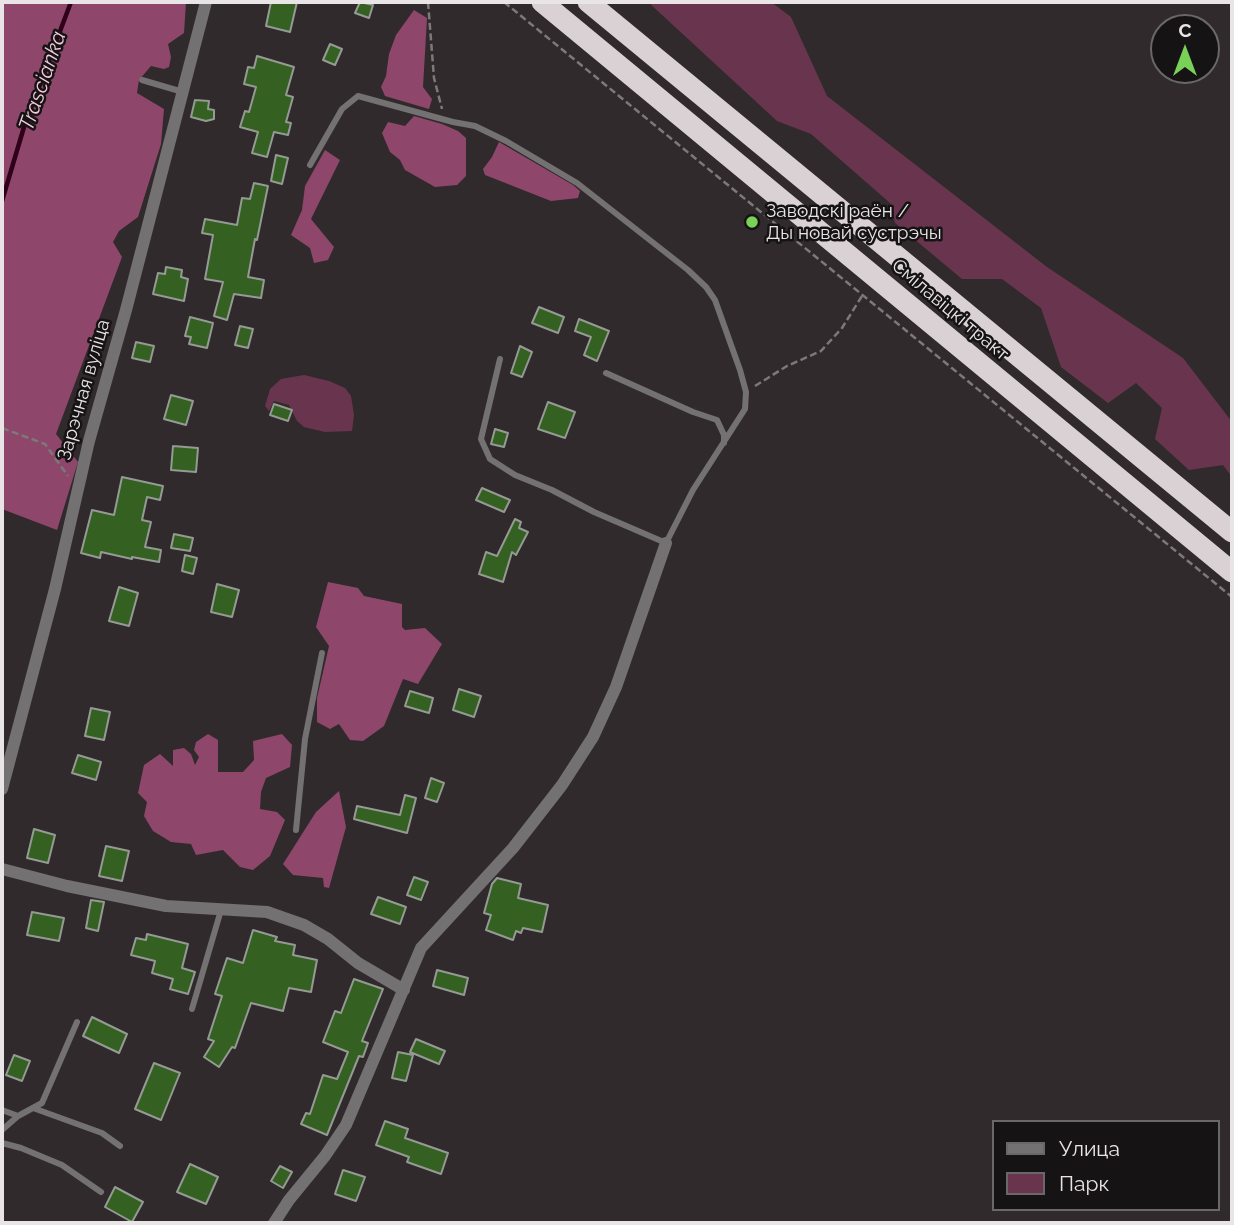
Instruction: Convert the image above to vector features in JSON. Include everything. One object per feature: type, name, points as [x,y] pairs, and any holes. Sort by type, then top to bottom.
[{"type":"highway","name":"Смілавіцкі тракт","points":[[542,2],[1232,572]]},
{"type":"highway","name":"Смілавіцкі тракт","points":[[588,2],[1232,532]]},
{"type":"street","name":"Зарэчная вуліца","points":[[2,789],[55,589],[77,486],[206,2]]},
{"type":"street","points":[[274,1223],[346,1125],[421,948],[513,848],[562,785],[593,737],[616,687],[666,543]]},
{"type":"street","points":[[2,869],[67,886],[166,906],[267,912],[304,925],[328,939],[358,963],[404,990]]},
{"type":"lane","points":[[142,80],[183,92]]},
{"type":"lane","points":[[310,165],[342,109],[358,96],[475,126],[506,141],[577,183],[688,270],[715,300],[746,392],[745,409],[693,489],[666,543],[594,512],[552,489],[515,475],[490,459],[481,439],[500,359]]},
{"type":"lane","points":[[607,373],[716,420],[724,435],[724,443]]},
{"type":"lane","points":[[296,830],[305,739],[322,653]]},
{"type":"lane","points":[[192,1009],[221,908]]},
{"type":"lane","points":[[2,1130],[18,1116],[42,1103],[76,1022]]},
{"type":"lane","points":[[33,1108],[102,1133],[120,1146]]},
{"type":"lane","points":[[2,1110],[18,1116]]},
{"type":"lane","points":[[2,1143],[62,1165],[101,1192]]},
{"type":"path","points":[[428,2],[434,78],[442,108],[453,122]]},
{"type":"path","points":[[504,2],[1232,597]]},
{"type":"path","points":[[746,392],[787,366],[821,351],[842,328],[862,295]]},
{"type":"path","points":[[2,428],[45,444],[77,486]]},
{"type":"green space","points":[[648,2],[771,2],[791,17],[827,96],[1047,267],[1183,358],[1232,422],[1232,477],[1223,465],[1189,470],[1155,439],[1162,408],[1136,383],[1108,403],[1061,367],[1041,308],[1002,279],[962,279],[895,223],[890,203],[811,134],[777,121]]},
{"type":"green space","points":[[304,375],[345,388],[351,396],[354,415],[352,431],[325,432],[304,427],[297,421],[289,405],[274,401],[269,411],[265,406],[270,389],[281,379]]},
{"type":"shaded area","points":[[2,2],[186,2],[184,33],[168,44],[171,57],[169,67],[164,69],[151,66],[139,80],[137,93],[164,109],[161,144],[138,217],[119,231],[113,242],[122,257],[56,434],[78,462],[57,530],[2,509]]},
{"type":"shaded area","points":[[414,10],[427,18],[423,87],[432,99],[429,109],[385,96],[381,87],[396,35]]},
{"type":"shaded area","points":[[414,116],[442,124],[466,138],[466,176],[457,185],[435,187],[405,170],[400,160],[390,152],[382,133],[388,122],[405,126]]},
{"type":"shaded area","points":[[499,142],[573,185],[580,191],[578,198],[551,201],[485,175],[483,169]]},
{"type":"shaded area","points":[[325,150],[340,160],[311,219],[334,247],[328,260],[314,263],[310,248],[291,235],[302,210],[305,186]]},
{"type":"shaded area","points":[[328,582],[358,588],[364,596],[402,604],[402,627],[405,630],[425,628],[442,644],[418,684],[403,679],[384,726],[363,741],[350,740],[339,724],[330,729],[317,722],[317,698],[329,646],[316,627]]},
{"type":"shaded area","points":[[208,734],[218,740],[218,772],[243,772],[254,760],[253,741],[282,734],[292,745],[290,767],[266,778],[261,792],[260,809],[277,812],[285,820],[270,856],[253,870],[240,867],[223,850],[196,855],[191,844],[171,842],[153,831],[144,816],[147,802],[138,793],[144,765],[160,754],[173,766],[173,750],[184,748],[191,754],[195,765],[199,757],[194,750],[196,742]]},
{"type":"shaded area","points":[[339,791],[346,827],[329,888],[324,887],[323,878],[293,875],[283,864],[316,812]]},
{"type":"building","points":[[271,2],[297,2],[290,32],[266,26]]},
{"type":"building","points":[[360,2],[373,5],[369,18],[355,13]]},
{"type":"building","points":[[330,44],[342,49],[335,65],[323,60]]},
{"type":"building","points":[[257,56],[294,67],[286,95],[293,97],[286,122],[291,123],[288,135],[274,132],[267,157],[252,153],[258,132],[240,127],[245,111],[249,112],[256,87],[244,84],[248,67],[254,68]]},
{"type":"building","points":[[195,100],[209,101],[208,109],[214,110],[214,119],[206,121],[191,117]]},
{"type":"building","points":[[276,155],[288,158],[282,184],[271,181]]},
{"type":"building","points":[[254,183],[268,186],[248,277],[264,280],[261,298],[234,294],[227,320],[214,316],[223,282],[205,279],[213,235],[202,233],[205,219],[237,225],[242,198],[250,199]]},
{"type":"building","points":[[166,267],[182,270],[181,277],[188,279],[184,301],[153,294],[158,273],[165,274]]},
{"type":"building","points":[[539,307],[564,317],[558,333],[532,323]]},
{"type":"building","points":[[190,317],[213,323],[207,348],[189,344],[191,337],[185,336]]},
{"type":"building","points":[[579,319],[609,331],[597,361],[584,355],[591,337],[575,331]]},
{"type":"building","points":[[240,326],[253,329],[248,348],[235,345]]},
{"type":"building","points":[[136,342],[154,346],[150,362],[132,358]]},
{"type":"building","points":[[520,346],[532,352],[522,377],[511,373]]},
{"type":"building","points":[[171,395],[193,401],[186,425],[164,419]]},
{"type":"building","points":[[548,402],[575,412],[565,438],[538,429]]},
{"type":"building","points":[[274,404],[292,410],[288,421],[270,415]]},
{"type":"building","points":[[495,429],[508,433],[504,447],[491,444]]},
{"type":"building","points":[[173,446],[198,448],[196,472],[171,470]]},
{"type":"building","points":[[122,477],[163,486],[160,500],[147,497],[142,520],[151,522],[145,547],[161,550],[159,562],[101,552],[100,558],[81,553],[92,510],[114,515]]},
{"type":"building","points":[[482,488],[510,500],[504,512],[476,500]]},
{"type":"building","points":[[515,519],[521,522],[519,528],[528,532],[516,555],[512,552],[503,582],[479,574],[486,552],[497,556]]},
{"type":"building","points":[[174,534],[193,538],[190,551],[171,548]]},
{"type":"building","points":[[185,555],[197,558],[193,574],[182,571]]},
{"type":"building","points":[[217,584],[239,590],[232,617],[211,612]]},
{"type":"building","points":[[119,587],[138,593],[129,626],[109,621]]},
{"type":"building","points":[[459,689],[481,696],[474,717],[453,710]]},
{"type":"building","points":[[410,691],[433,698],[429,713],[405,706]]},
{"type":"building","points":[[91,708],[110,712],[104,740],[85,736]]},
{"type":"building","points":[[78,755],[101,762],[96,780],[72,773]]},
{"type":"building","points":[[431,778],[444,783],[437,802],[425,798]]},
{"type":"building","points":[[405,795],[416,798],[407,833],[354,819],[357,806],[400,815]]},
{"type":"building","points":[[34,829],[55,835],[48,863],[27,858]]},
{"type":"building","points":[[106,846],[129,851],[122,881],[99,876]]},
{"type":"building","points":[[414,877],[428,882],[421,900],[407,895]]},
{"type":"building","points":[[497,878],[521,884],[518,898],[548,905],[542,932],[523,928],[521,933],[516,931],[513,940],[486,930],[491,915],[484,913],[492,884]]},
{"type":"building","points":[[378,897],[406,907],[400,924],[371,914]]},
{"type":"building","points":[[91,900],[104,902],[98,931],[86,928]]},
{"type":"building","points":[[32,912],[64,918],[59,941],[27,935]]},
{"type":"building","points":[[253,930],[277,937],[275,941],[295,945],[293,955],[317,960],[311,992],[289,988],[283,1011],[251,1003],[235,1048],[232,1047],[219,1067],[204,1057],[214,1041],[208,1039],[222,996],[215,994],[227,958],[243,963]]},
{"type":"building","points":[[147,934],[188,944],[182,968],[195,972],[188,994],[170,989],[173,979],[152,973],[155,961],[131,955],[136,938],[146,940]]},
{"type":"building","points":[[437,970],[468,978],[464,995],[433,986]]},
{"type":"building","points":[[354,979],[383,989],[362,1041],[368,1043],[363,1057],[359,1056],[327,1135],[301,1124],[306,1113],[310,1114],[323,1075],[337,1079],[348,1052],[323,1042],[335,1011],[341,1013]]},
{"type":"building","points":[[92,1017],[127,1034],[119,1053],[83,1036]]},
{"type":"building","points":[[416,1039],[445,1051],[439,1064],[410,1052]]},
{"type":"building","points":[[398,1052],[413,1055],[406,1081],[392,1078]]},
{"type":"building","points":[[14,1055],[30,1061],[22,1081],[6,1075]]},
{"type":"building","points":[[154,1063],[180,1073],[161,1120],[135,1109]]},
{"type":"building","points":[[385,1121],[408,1129],[405,1138],[448,1153],[441,1174],[407,1162],[409,1157],[376,1145]]},
{"type":"building","points":[[190,1164],[218,1177],[206,1204],[177,1192]]},
{"type":"building","points":[[280,1166],[292,1172],[283,1188],[271,1181]]},
{"type":"building","points":[[343,1170],[365,1177],[356,1201],[335,1194]]},
{"type":"building","points":[[115,1187],[143,1202],[132,1222],[105,1207]]},
{"type":"waterway","name":"Trascianka","points":[[2,201],[24,127],[71,2]]},
{"type":"place","name":"Заводскі раён / Ды новай сустрэчы","points":[[752,222]]}]
